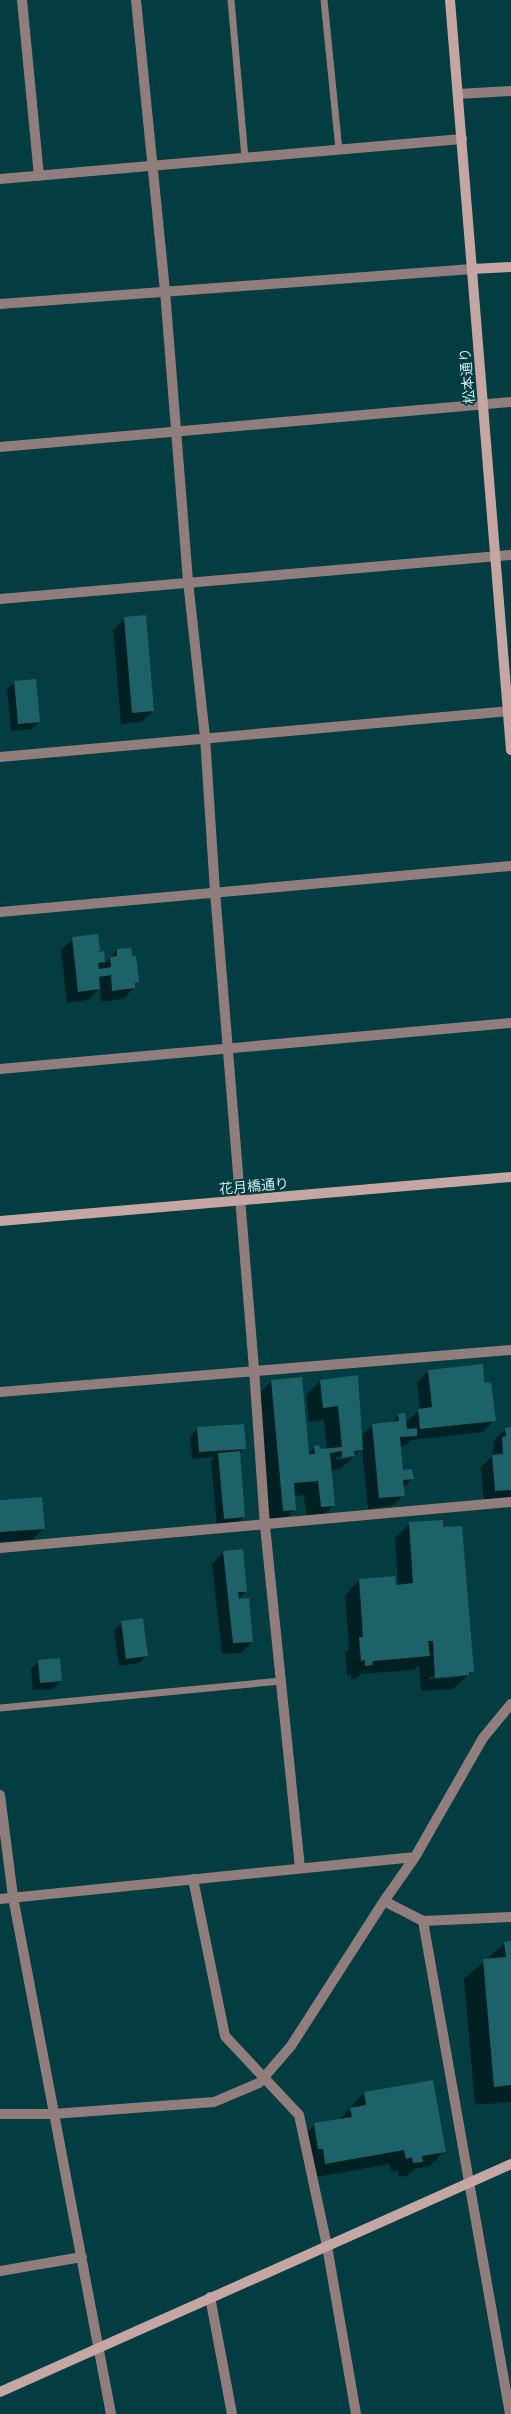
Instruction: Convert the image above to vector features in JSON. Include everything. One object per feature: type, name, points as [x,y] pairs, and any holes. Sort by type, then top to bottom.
[{"type":"street","points":[[22,0],[39,176]]},
{"type":"street","points":[[136,0],[165,291],[188,581],[205,738],[215,892],[254,1370],[264,1526],[300,1868]]},
{"type":"street","name":"松本通り","points":[[450,0],[511,750]]},
{"type":"street","points":[[458,94],[511,91]]},
{"type":"street","points":[[0,179],[462,139]]},
{"type":"street","points":[[0,304],[511,267]]},
{"type":"street","points":[[0,447],[511,402]]},
{"type":"street","points":[[0,599],[188,581],[511,555]]},
{"type":"street","points":[[0,757],[509,711]]},
{"type":"street","points":[[0,912],[511,866]]},
{"type":"street","points":[[0,1069],[511,1024]]},
{"type":"street","name":"花月橋通り","points":[[0,1222],[511,1177]]},
{"type":"street","points":[[0,1392],[511,1350]]},
{"type":"street","points":[[0,1548],[264,1526],[511,1502]]},
{"type":"street","points":[[0,2114],[53,2114],[214,2102],[259,2083],[291,2046],[384,1900],[415,1857],[483,1738],[511,1704]]},
{"type":"street","points":[[0,1795],[12,1897],[111,2414]]},
{"type":"street","points":[[0,1899],[415,1857]]},
{"type":"street","points":[[193,1879],[225,2036],[299,2115],[327,2246],[356,2414]]},
{"type":"street","points":[[384,1900],[423,1922],[511,1917]]},
{"type":"street","points":[[423,1922],[510,2414]]},
{"type":"street","points":[[0,2392],[99,2346],[511,2164]]},
{"type":"street","points":[[0,2271],[82,2257]]},
{"type":"street","points":[[210,2297],[232,2414]]},
{"type":"lane","points":[[231,0],[245,158]]},
{"type":"lane","points":[[324,0],[339,150]]},
{"type":"lane","points":[[0,1708],[280,1681]]},
{"type":"building","points":[[146,615],[154,711],[132,713],[124,617]]},
{"type":"building","points":[[36,679],[40,722],[18,724],[14,681]]},
{"type":"building","points":[[98,934],[100,950],[98,952],[104,951],[105,962],[98,963],[99,969],[111,967],[110,957],[117,956],[117,949],[131,948],[132,956],[136,956],[139,982],[135,983],[135,988],[112,991],[111,975],[99,977],[100,989],[78,992],[72,937]]},
{"type":"building","points":[[483,1364],[484,1382],[491,1383],[496,1421],[420,1429],[418,1409],[432,1407],[428,1370]]},
{"type":"building","points":[[358,1375],[363,1450],[354,1451],[355,1456],[342,1458],[342,1451],[330,1453],[335,1506],[321,1507],[318,1481],[294,1483],[296,1510],[283,1511],[271,1380],[302,1377],[309,1454],[315,1454],[314,1446],[319,1445],[320,1449],[342,1447],[338,1406],[323,1408],[320,1380]]},
{"type":"building","points":[[405,1413],[407,1429],[417,1428],[417,1436],[400,1437],[403,1470],[412,1469],[414,1479],[403,1480],[405,1496],[379,1498],[372,1424],[399,1421],[398,1414]]},
{"type":"building","points":[[244,1424],[246,1449],[199,1452],[197,1427]]},
{"type":"building","points":[[511,1427],[511,1490],[495,1491],[492,1455],[503,1454],[502,1437],[506,1436],[505,1428]]},
{"type":"building","points":[[240,1451],[245,1517],[224,1519],[218,1453]]},
{"type":"building","points":[[42,1497],[45,1529],[0,1532],[0,1500]]},
{"type":"building","points":[[443,1520],[443,1527],[462,1526],[474,1672],[469,1672],[469,1675],[435,1678],[433,1641],[428,1641],[430,1656],[373,1661],[372,1665],[365,1666],[365,1660],[361,1661],[359,1637],[363,1637],[359,1579],[395,1576],[396,1585],[413,1583],[409,1522]]},
{"type":"building","points":[[243,1549],[247,1592],[238,1592],[239,1599],[249,1598],[253,1642],[233,1643],[223,1551]]},
{"type":"building","points":[[143,1618],[148,1656],[126,1659],[121,1621]]},
{"type":"building","points":[[60,1658],[62,1681],[40,1683],[38,1660]]},
{"type":"building","points":[[511,1941],[511,2085],[494,2087],[483,1959],[506,1957],[504,1942]]},
{"type":"building","points":[[433,2080],[446,2152],[422,2156],[423,2162],[413,2163],[412,2157],[406,2159],[404,2150],[325,2164],[323,2149],[318,2149],[314,2123],[352,2117],[350,2108],[366,2105],[364,2092]]}]
